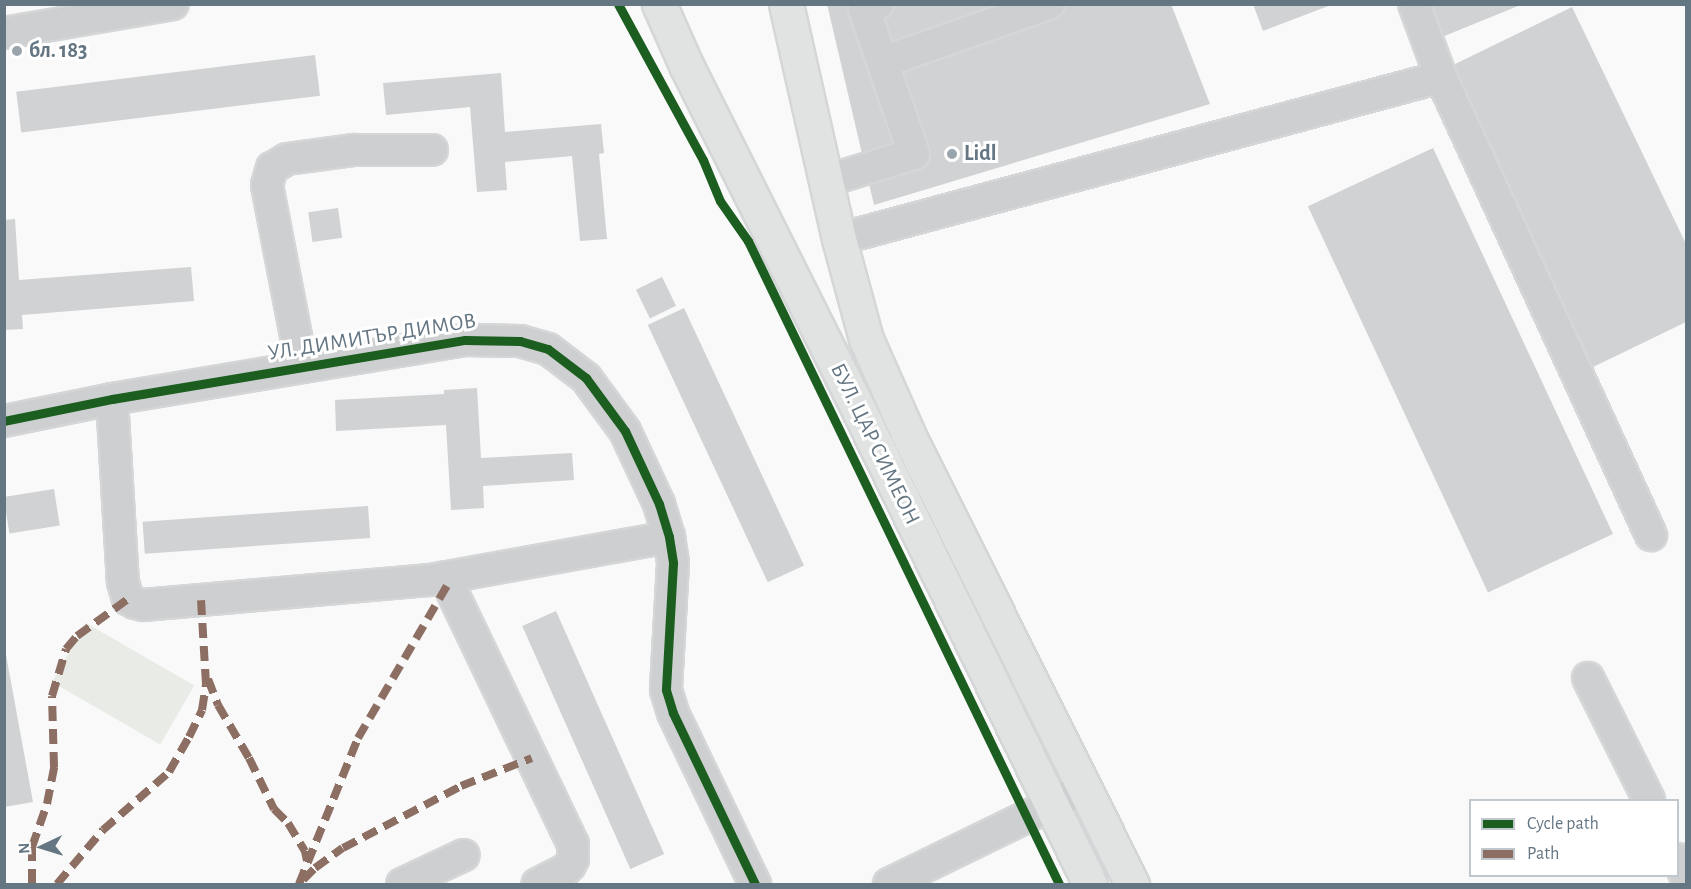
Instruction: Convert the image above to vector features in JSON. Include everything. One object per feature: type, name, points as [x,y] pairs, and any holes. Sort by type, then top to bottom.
[{"type":"main road","name":"БУЛ. ЦАР СИМЕОН","points":[[659,4],[686,65],[853,399],[1090,885]]},
{"type":"main road","name":"БУЛ. ЦАР СИМЕОН","points":[[786,4],[839,239],[866,339],[908,434],[1132,885]]},
{"type":"street","points":[[4,33],[173,4]]},
{"type":"street","points":[[826,181],[914,154],[864,9],[878,4]]},
{"type":"street","points":[[882,62],[1049,4]]},
{"type":"street","points":[[1414,4],[1441,77],[1651,534]]},
{"type":"street","points":[[839,239],[1441,77]]},
{"type":"street","points":[[302,367],[267,185],[272,168],[287,159],[354,150],[432,150]]},
{"type":"street","name":"УЛ. ДИМИТЪР ДИМОВ","points":[[4,421],[112,399],[465,340],[520,341],[548,349],[586,378],[625,431],[659,504],[669,537],[673,563],[666,690],[673,713],[756,885]]},
{"type":"street","points":[[112,399],[123,582],[128,598],[135,603],[144,605],[445,577],[669,537]]},
{"type":"street","points":[[445,577],[573,843],[573,859],[570,865],[537,885]]},
{"type":"street","points":[[1588,678],[1648,799]]},
{"type":"street","points":[[889,885],[1084,789]]},
{"type":"street","points":[[402,885],[464,855]]},
{"type":"street","points":[[1679,863],[1686,877]]},
{"type":"shaded area","points":[[86,623],[194,686],[160,744],[52,682]]},
{"type":"building","name":"Lidl","points":[[827,4],[1171,4],[1210,104],[874,205]]},
{"type":"building","points":[[1253,4],[1331,4],[1331,5],[1263,31]]},
{"type":"building","points":[[1423,4],[1523,4],[1437,39]]},
{"type":"building","points":[[1572,7],[1686,244],[1686,322],[1591,368],[1447,68]]},
{"type":"building","points":[[315,55],[320,96],[21,132],[16,92]]},
{"type":"building","points":[[501,73],[505,132],[601,124],[604,153],[599,154],[607,239],[580,241],[572,156],[505,162],[507,190],[477,192],[470,107],[386,115],[383,83]]},
{"type":"building","points":[[1433,148],[1613,534],[1488,592],[1308,206]]},
{"type":"building","points":[[338,208],[342,238],[312,242],[308,212]]},
{"type":"building","points":[[15,219],[19,280],[191,267],[194,301],[22,315],[23,329],[4,330],[4,220]]},
{"type":"building","points":[[662,277],[676,306],[650,318],[636,290]]},
{"type":"building","points":[[684,308],[804,565],[768,582],[648,325]]},
{"type":"building","points":[[477,388],[481,458],[572,453],[574,480],[483,486],[484,508],[451,510],[446,425],[336,431],[335,400],[444,394],[444,390]]},
{"type":"building","points":[[54,489],[60,526],[9,534],[4,497]]},
{"type":"building","points":[[368,506],[370,538],[145,554],[143,522]]},
{"type":"building","points":[[556,611],[664,854],[630,869],[522,626]]},
{"type":"building","points":[[4,644],[33,802],[4,807]]},
{"type":"marked path","points":[[299,884],[358,738],[448,584]]},
{"type":"marked path","points":[[32,884],[32,847],[47,804],[54,767],[52,696],[66,649],[77,636],[128,599]]},
{"type":"marked path","points":[[57,884],[103,830],[169,772],[189,737],[202,710],[206,684],[201,600]]},
{"type":"marked path","points":[[208,679],[218,705],[249,758],[274,809],[288,823],[305,851],[307,861]]},
{"type":"marked path","points":[[303,880],[315,868],[343,848],[461,786],[532,758]]},
{"type":"cycle path","points":[[618,4],[703,160],[720,201],[748,241],[1059,884]]},
{"type":"cycle path","points":[[4,421],[112,399],[465,340],[520,341],[548,349],[586,378],[625,431],[659,504],[669,537],[673,563],[666,690],[673,713],[755,884]]},
{"type":"place","name":"бл. 183","points":[[17,51]]},
{"type":"place","name":"Lidl","points":[[952,154]]}]
